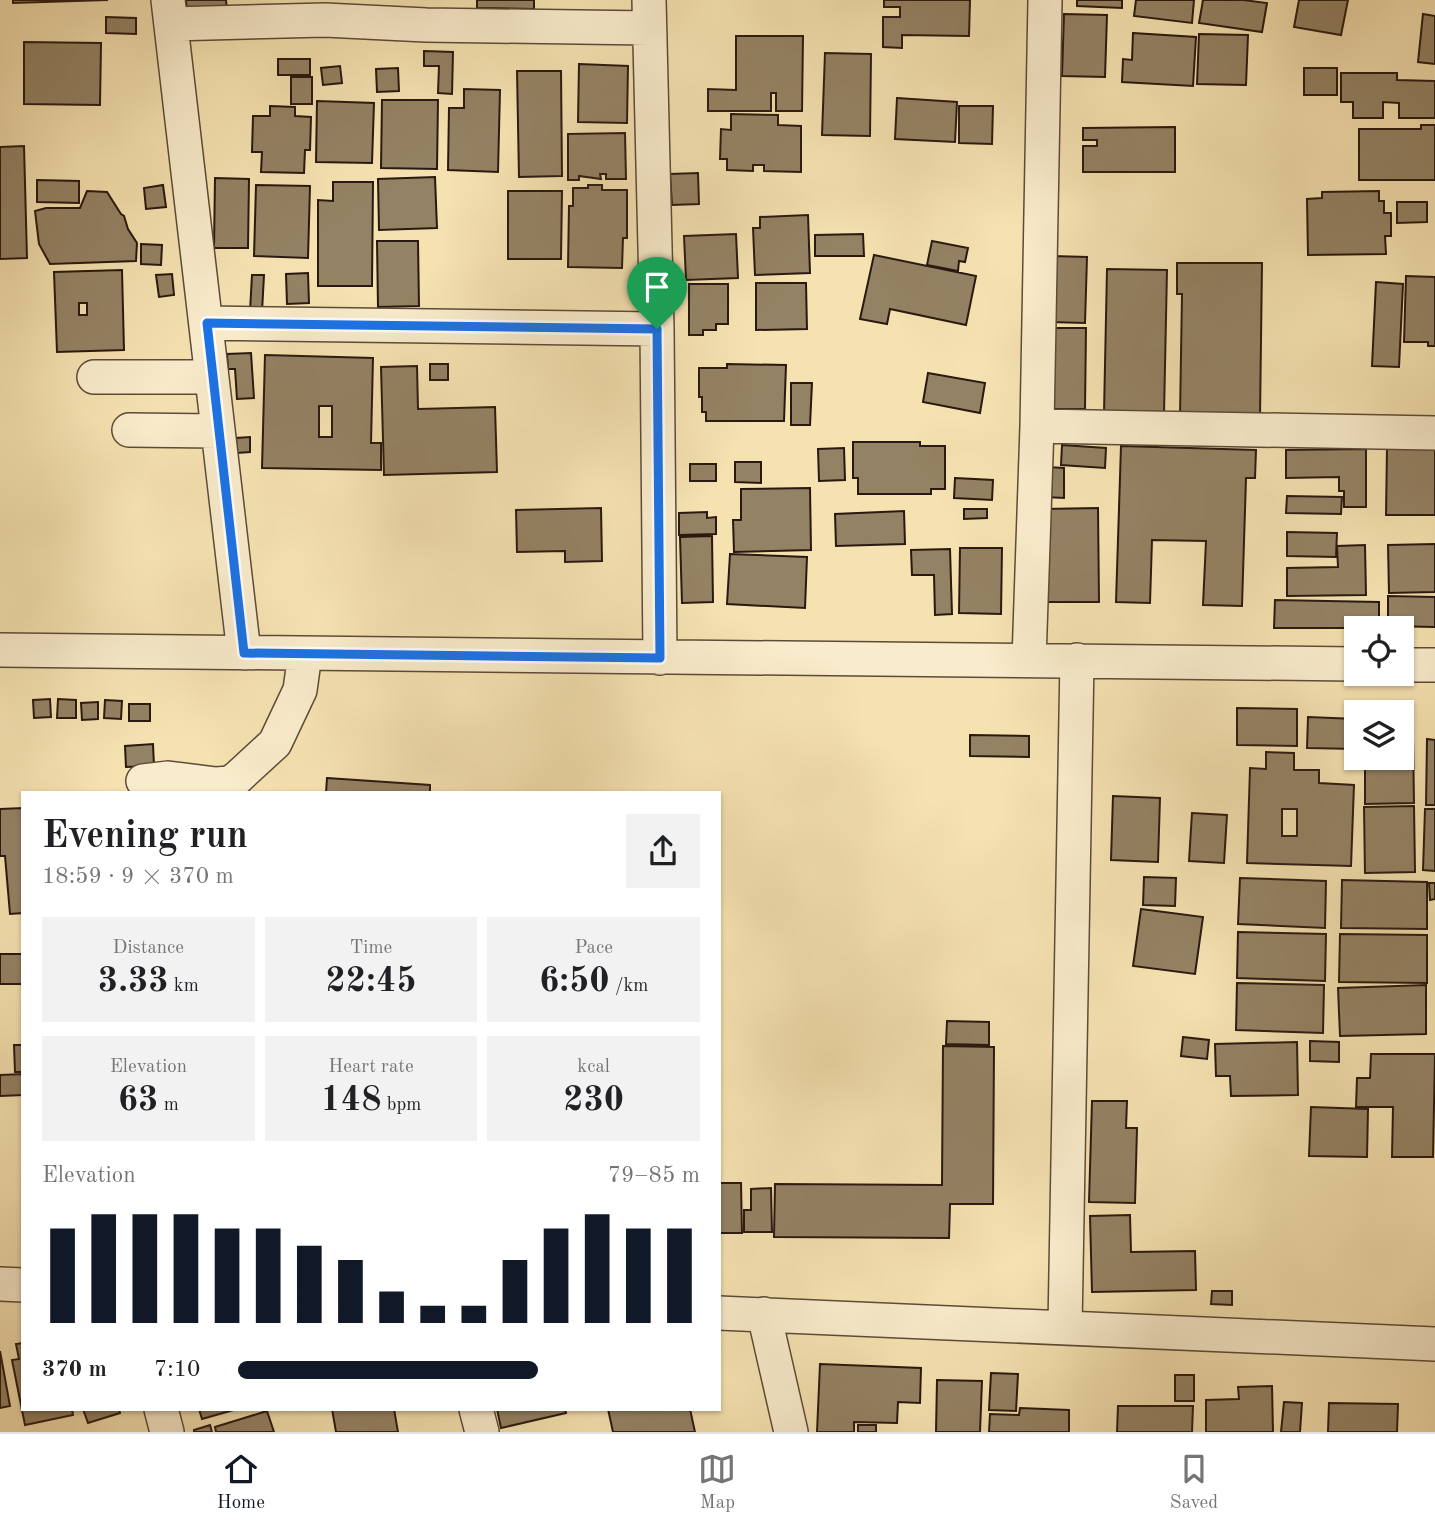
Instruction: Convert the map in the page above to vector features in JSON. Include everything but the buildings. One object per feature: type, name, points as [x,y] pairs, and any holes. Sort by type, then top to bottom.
[{"type":"street","points":[[1028,660],[1037,426],[1045,0]]},
{"type":"street","points":[[244,653],[169,12],[325,20],[426,13],[649,14],[657,329],[660,658]]},
{"type":"street","points":[[207,323],[657,329]]},
{"type":"street","points":[[94,377],[211,377]]},
{"type":"street","points":[[1037,426],[1435,433]]},
{"type":"street","points":[[129,430],[217,430]]},
{"type":"street","points":[[0,650],[1344,664]]},
{"type":"street","points":[[143,781],[168,778],[216,784],[230,783],[237,778],[275,743],[300,690],[305,654]]},
{"type":"street","points":[[1065,1327],[1077,660]]},
{"type":"street","points":[[1414,665],[1435,665]]},
{"type":"street","points":[[0,1284],[21,1285]]},
{"type":"street","points":[[721,1313],[1435,1344]]},
{"type":"street","points":[[764,1314],[791,1432]]},
{"type":"street","points":[[162,1411],[167,1432]]},
{"type":"street","points":[[477,1411],[482,1432]]},
{"type":"route","points":[[207,323],[657,329],[660,658],[244,653],[207,323]]}]
